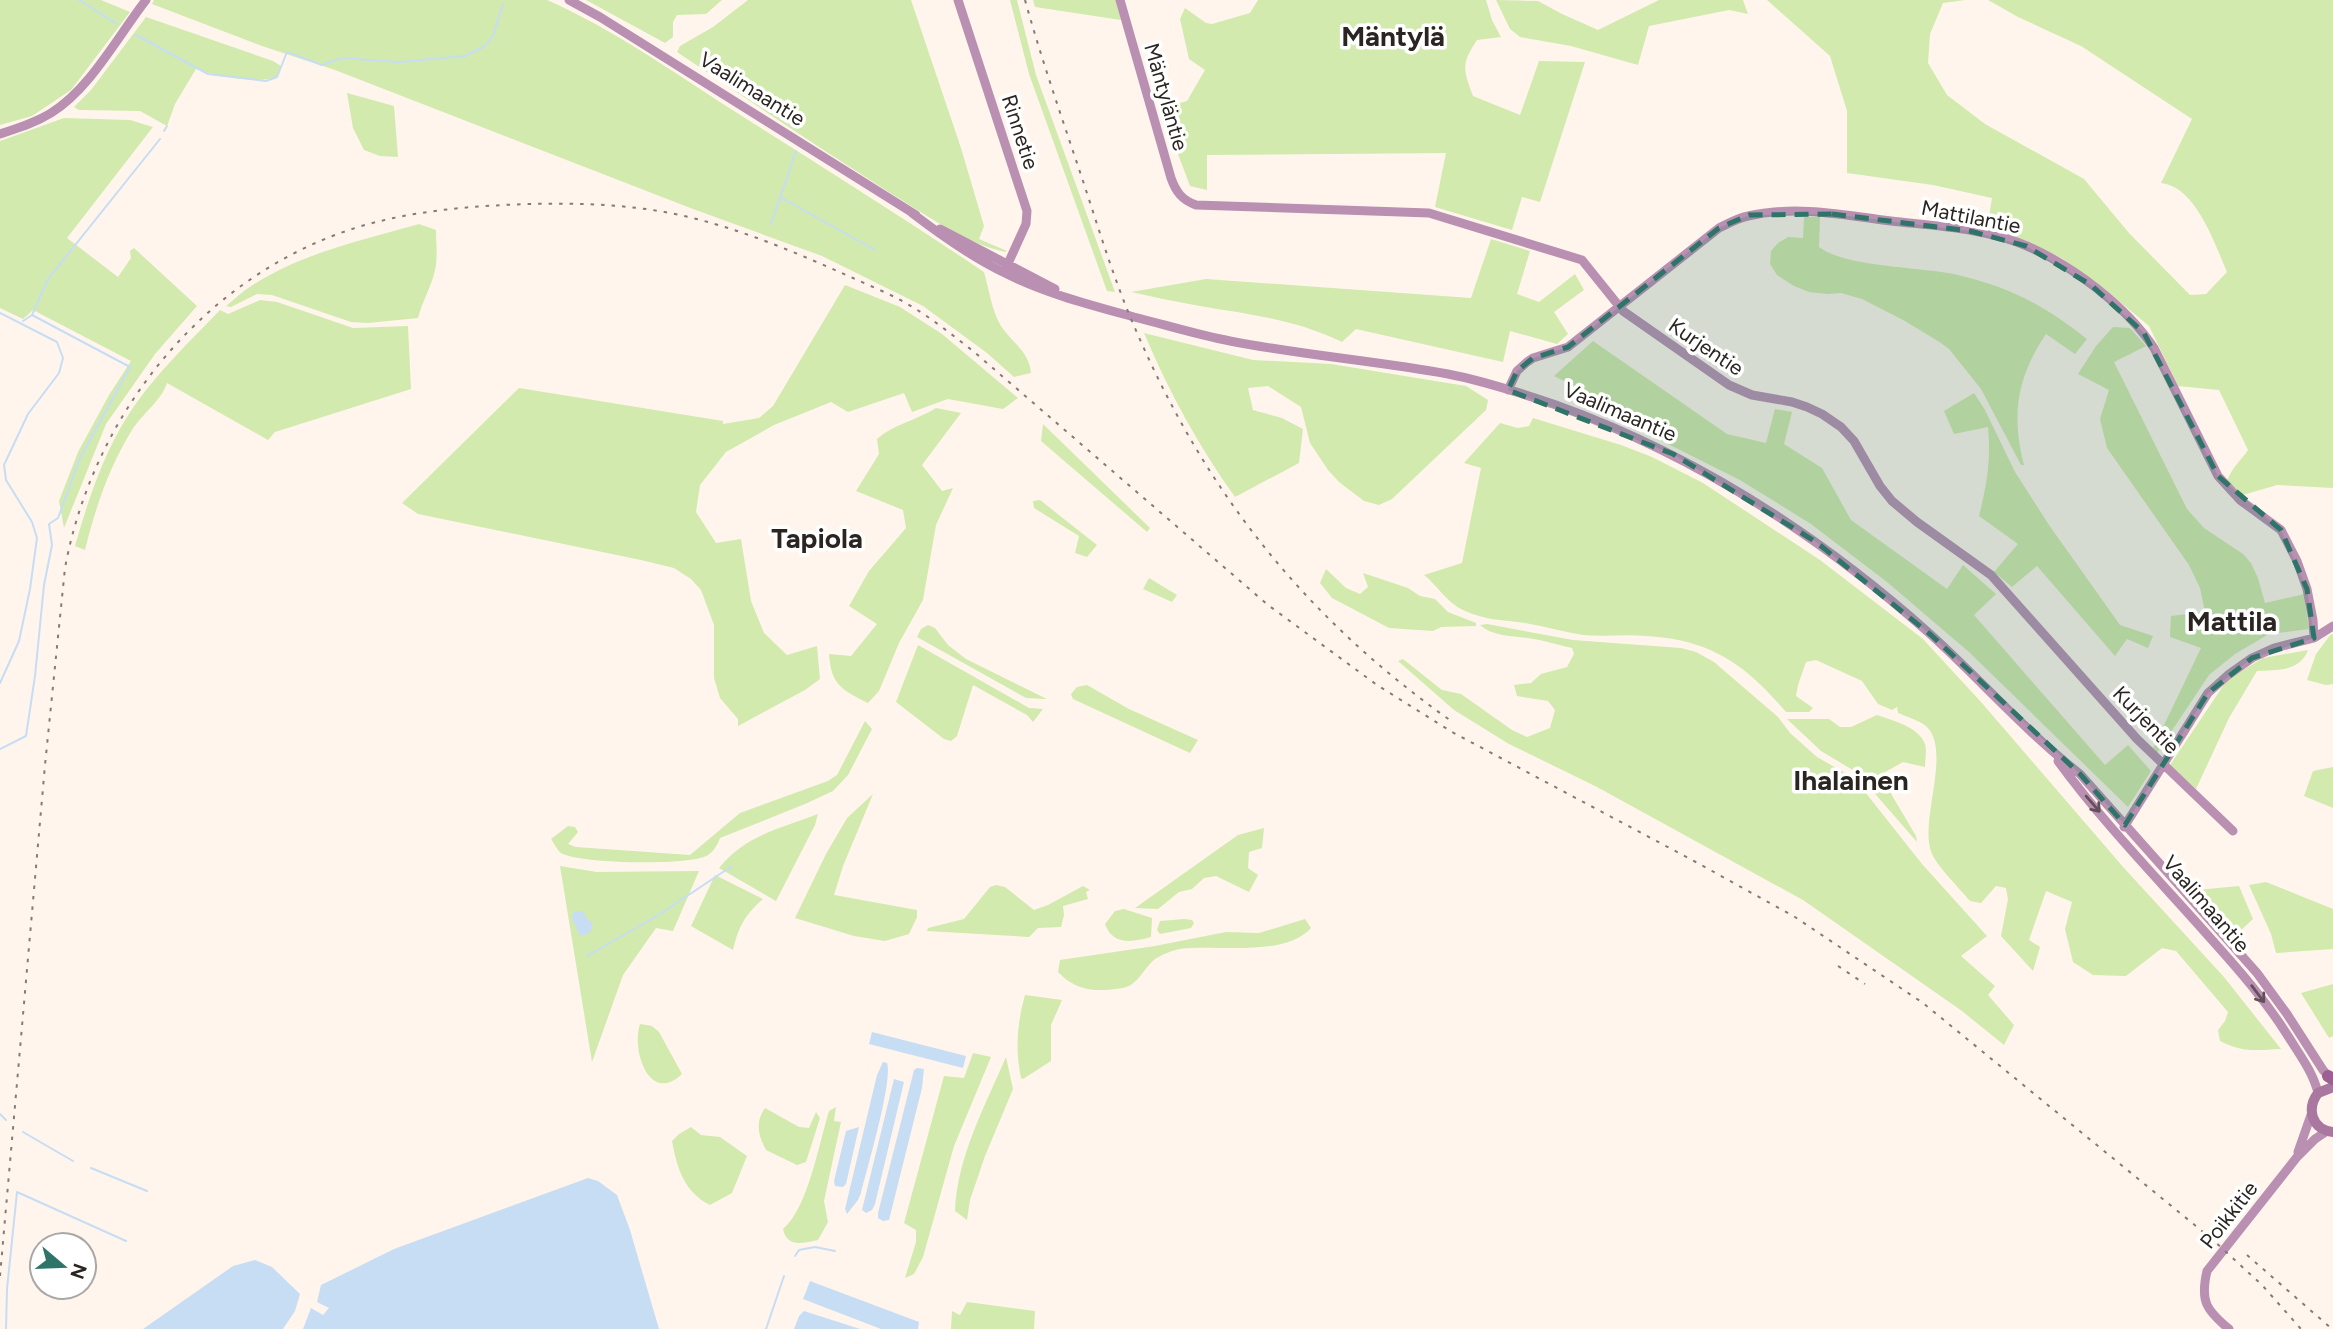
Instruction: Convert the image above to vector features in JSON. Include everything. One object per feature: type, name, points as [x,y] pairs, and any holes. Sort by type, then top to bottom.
[{"type":"main road","points":[[2331,1133],[2317,1125],[2311,1115],[2312,1101],[2332,1081]]},
{"type":"street","points":[[0,134],[41,119],[68,100],[99,64],[146,0]]},
{"type":"street","name":"Vaalimaantie","points":[[569,0],[655,51],[912,214],[950,242],[1038,288],[1232,341],[1451,375],[1508,390],[1587,417],[1673,454],[1736,489],[1816,542],[1898,606],[2050,751],[2080,774],[2257,973],[2332,1081]]},
{"type":"street","name":"Rinnetie","points":[[958,0],[1027,211],[1026,223],[1006,269]]},
{"type":"street","name":"Mäntyläntie","points":[[1120,0],[1171,178],[1175,190],[1185,201]]},
{"type":"street","name":"Kurjentie","points":[[1185,201],[1196,205],[1429,213],[1583,260],[1618,307],[1738,391],[1792,402],[1822,414],[1841,427],[1854,441],[1880,486],[1892,501],[1991,575],[2119,719],[2233,831]]},
{"type":"street","name":"Mattilantie","points":[[1508,390],[1517,371],[1527,362],[1568,347],[1719,228],[1749,215],[1787,212],[1842,215],[2001,237],[2066,266],[2144,333],[2218,476],[2240,500],[2281,530],[2297,561],[2307,589],[2314,638]]},
{"type":"street","points":[[2119,834],[2208,693],[2228,674],[2252,658],[2274,648],[2314,638],[2333,626]]},
{"type":"street","name":"Vaalimaantie","points":[[2050,751],[2071,779],[2255,990],[2278,1020],[2302,1059],[2318,1093]]},
{"type":"street","name":"Poikkitie","points":[[2297,1157],[2311,1115]]},
{"type":"street","name":"Poikkitie","points":[[2229,1329],[2210,1311],[2204,1300],[2202,1293],[2207,1271],[2297,1157],[2315,1139],[2331,1133]]},
{"type":"highlighted area","points":[[1832,214],[1970,231],[2026,246],[2091,285],[2144,333],[2218,476],[2281,530],[2307,589],[2314,638],[2252,658],[2208,693],[2125,825],[2080,774],[1931,635],[1816,542],[1673,454],[1508,390],[1517,371],[1533,358],[1568,347],[1719,228],[1749,215]]},
{"type":"green space","points":[[0,0],[101,0],[130,12],[71,90],[32,116],[0,125]]},
{"type":"green space","points":[[154,0],[547,0],[642,52],[984,272],[998,320],[1024,353],[1031,373],[1014,377],[987,353],[923,306],[822,256],[693,209],[335,70],[262,46],[152,4]]},
{"type":"green space","points":[[586,0],[722,0],[706,14],[677,15],[673,22],[673,37],[665,43]]},
{"type":"green space","points":[[748,0],[911,0],[984,226],[979,239],[1007,251],[975,242],[932,219],[677,52],[680,46],[713,27]]},
{"type":"green space","points":[[1010,0],[1017,0],[1036,75],[1115,292],[1107,291],[1029,74]]},
{"type":"green space","points":[[1033,0],[1116,0],[1121,20],[1035,7]]},
{"type":"green space","points":[[1258,0],[1486,0],[1501,37],[1477,40],[1466,61],[1467,79],[1473,96],[1520,115],[1539,61],[1585,62],[1540,202],[1522,197],[1512,230],[1435,207],[1446,153],[1207,155],[1207,190],[1190,186],[1161,109],[1187,101],[1205,70],[1189,59],[1180,19],[1185,8],[1206,23],[1212,24],[1250,13]]},
{"type":"green space","points":[[1496,0],[1538,1],[1598,30],[1659,0],[1743,0],[1748,14],[1729,10],[1649,26],[1638,65],[1571,46],[1520,37],[1510,29]]},
{"type":"green space","points":[[1767,0],[1965,0],[1943,3],[1930,34],[1928,63],[1947,95],[1985,124],[2084,179],[2129,233],[2190,295],[2206,294],[2227,272],[2203,218],[2194,205],[2184,194],[2161,183],[2192,119],[2081,46],[1988,0],[2333,0],[2333,488],[2277,485],[2243,495],[2231,490],[2227,481],[2248,450],[2219,390],[2178,386],[2149,326],[2108,292],[2063,259],[2027,241],[1987,230],[1992,198],[1933,185],[1847,173],[1847,111],[1830,56]]},
{"type":"green space","points":[[146,17],[273,61],[281,66],[277,77],[259,80],[236,78],[196,69],[175,104],[167,126],[140,111],[79,110],[74,107],[91,90]]},
{"type":"green space","points":[[347,93],[394,106],[398,157],[380,156],[364,150],[353,128]]},
{"type":"green space","points":[[64,118],[130,120],[153,127],[67,238],[118,277],[131,258],[130,251],[134,248],[197,306],[155,354],[106,424],[64,528],[59,501],[78,452],[131,361],[33,310],[23,319],[0,308],[0,141]]},
{"type":"green space","points":[[1804,217],[1820,217],[1819,247],[1831,254],[1864,262],[1954,274],[1992,285],[2040,306],[2087,339],[2075,354],[2046,334],[2028,365],[2019,396],[2018,412],[2024,465],[2021,465],[1981,389],[1949,349],[1905,321],[1862,299],[1841,293],[1809,292],[1777,275],[1770,264],[1771,251],[1788,237],[1803,238]]},
{"type":"green space","points":[[419,224],[436,230],[437,255],[434,276],[418,318],[351,322],[272,295],[257,294],[231,307],[226,306],[252,285],[295,263],[335,248]]},
{"type":"green space","points":[[1491,239],[1530,251],[1517,294],[1539,302],[1575,274],[1584,290],[1554,312],[1568,334],[1557,344],[1510,331],[1503,362],[1356,329],[1342,342],[1307,328],[1273,319],[1131,292],[1206,279],[1471,298]]},
{"type":"green space","points":[[845,285],[900,307],[942,334],[1018,398],[1003,409],[948,399],[912,412],[904,393],[848,412],[831,402],[774,425],[726,452],[700,485],[696,512],[716,543],[741,539],[751,601],[764,633],[787,655],[817,646],[820,679],[738,726],[738,719],[720,698],[714,678],[714,625],[701,590],[691,579],[674,568],[641,560],[418,514],[402,503],[519,388],[723,421],[723,424],[759,418],[773,406]]},
{"type":"green space","points":[[260,300],[277,302],[353,328],[408,326],[411,389],[275,432],[268,440],[167,383],[160,396],[136,424],[116,459],[98,504],[85,550],[75,546],[107,454],[146,390],[220,310],[228,314]]},
{"type":"green space","points":[[2113,327],[2130,328],[2146,346],[2114,362],[2187,509],[2204,528],[2243,554],[2251,563],[2265,603],[2304,594],[2309,629],[2269,634],[2235,654],[2209,675],[2157,753],[2153,748],[2201,648],[2170,637],[2171,616],[2205,612],[2200,588],[2189,565],[2107,448],[2100,419],[2109,390],[2078,374],[2096,346]]},
{"type":"green space","points":[[1144,333],[1253,360],[1331,364],[1466,386],[1488,400],[1486,410],[1392,499],[1379,505],[1364,501],[1328,470],[1310,443],[1301,407],[1268,386],[1248,388],[1253,410],[1282,418],[1303,429],[1299,463],[1235,497],[1185,418]]},
{"type":"green space","points":[[1593,341],[1727,434],[1766,443],[1775,409],[1792,412],[1784,444],[1822,468],[1851,520],[1947,589],[1963,565],[1996,594],[1974,615],[2105,765],[2128,745],[2151,771],[2128,807],[1969,652],[1887,582],[1811,524],[1740,480],[1622,421],[1600,399],[1554,376]]},
{"type":"green space","points":[[1974,393],[2015,472],[2049,525],[2120,625],[2153,636],[2148,648],[2127,639],[2115,656],[2037,566],[2012,587],[1994,572],[2018,544],[1979,516],[1988,472],[1988,427],[1954,434],[1944,411]]},
{"type":"green space","points":[[936,408],[961,413],[922,465],[942,491],[953,488],[936,525],[923,600],[899,643],[879,691],[868,703],[845,690],[835,680],[829,654],[851,656],[877,624],[849,606],[869,571],[906,528],[903,510],[856,491],[879,454],[877,439]]},
{"type":"green space","points":[[1533,418],[1621,445],[1652,457],[1703,483],[1820,560],[1923,639],[2124,868],[2224,977],[2281,1049],[2243,1049],[2220,1041],[2218,1030],[2228,1012],[2176,951],[2162,948],[2126,976],[2093,975],[2073,962],[2065,929],[2072,902],[2046,891],[2029,940],[2040,947],[2033,971],[2001,936],[2008,899],[2006,888],[1996,886],[1981,903],[1970,901],[1932,854],[1929,825],[1936,753],[1934,739],[1927,727],[1898,713],[1897,707],[1892,710],[1878,704],[1862,681],[1816,660],[1806,662],[1796,696],[1813,708],[1809,712],[1786,712],[1741,668],[1708,649],[1690,643],[1647,636],[1576,634],[1478,616],[1452,603],[1424,575],[1462,563],[1481,468],[1464,463],[1500,423],[1518,428],[1529,426]]},
{"type":"green space","points":[[1043,424],[1150,528],[1147,532],[1041,441]]},
{"type":"green space","points":[[1040,500],[1097,545],[1087,557],[1075,553],[1079,536],[1034,508],[1033,501]]},
{"type":"green space","points":[[1326,569],[1346,588],[1360,594],[1368,587],[1363,573],[1408,588],[1420,596],[1435,599],[1448,612],[1476,623],[1476,626],[1441,627],[1433,631],[1389,628],[1332,598],[1320,583]]},
{"type":"green space","points":[[1149,578],[1177,595],[1172,602],[1143,589]]},
{"type":"green space","points":[[1487,624],[1573,640],[1681,648],[1696,652],[1714,662],[1778,717],[1790,733],[1817,757],[1854,778],[1922,864],[1987,936],[1961,956],[1995,986],[1988,995],[2014,1025],[2004,1045],[1962,1011],[1803,900],[1597,787],[1509,744],[1454,710],[1398,661],[1403,659],[1442,690],[1461,694],[1512,730],[1527,737],[1550,728],[1555,710],[1548,701],[1517,696],[1514,685],[1531,683],[1541,674],[1567,667],[1574,654],[1572,648],[1496,633],[1480,625]]},
{"type":"green space","points":[[928,625],[935,628],[948,645],[966,659],[1047,699],[1026,698],[917,637],[921,629]]},
{"type":"green space","points":[[2331,634],[2333,684],[2307,680],[2316,654]]},
{"type":"green space","points":[[918,645],[1029,708],[1043,709],[1033,722],[1027,715],[973,685],[957,736],[951,741],[944,739],[896,702]]},
{"type":"green space","points":[[2308,650],[2293,666],[2257,671],[2229,718],[2196,789],[2170,765],[2227,680],[2263,658]]},
{"type":"green space","points":[[1087,685],[1129,709],[1198,740],[1190,753],[1073,699],[1071,694],[1077,687]]},
{"type":"green space","points":[[1877,715],[1911,728],[1925,744],[1925,767],[1903,762],[1880,775],[1917,842],[1856,772],[1821,751],[1787,719],[1829,719],[1840,727],[1851,727]]},
{"type":"green space","points":[[865,721],[872,729],[848,775],[833,791],[720,838],[712,852],[698,859],[659,862],[589,860],[561,853],[551,839],[568,826],[575,827],[578,832],[568,844],[576,847],[690,855],[740,813],[828,781],[837,775]]},
{"type":"green space","points":[[2333,767],[2333,808],[2304,796],[2313,771]]},
{"type":"green space","points":[[873,794],[834,895],[917,910],[917,917],[909,934],[885,941],[854,936],[795,918],[847,818]]},
{"type":"green space","points":[[818,814],[776,901],[719,868],[752,840]]},
{"type":"green space","points":[[1264,828],[1262,848],[1249,852],[1248,868],[1258,875],[1249,892],[1216,876],[1204,878],[1192,889],[1179,892],[1158,909],[1135,908],[1238,835]]},
{"type":"green space","points":[[560,866],[597,872],[699,871],[673,931],[656,928],[623,975],[592,1062]]},
{"type":"green space","points":[[715,875],[763,899],[743,922],[733,950],[691,926]]},
{"type":"green space","points":[[2266,882],[2333,909],[2333,949],[2276,953],[2271,934],[2249,885]]},
{"type":"green space","points":[[1083,886],[1090,890],[1086,892],[1088,899],[1063,906],[1061,927],[1038,928],[1029,937],[927,931],[928,928],[964,919],[990,887],[1005,887],[1034,910]]},
{"type":"green space","points":[[2239,886],[2253,919],[2238,933],[2197,890]]},
{"type":"green space","points":[[1124,909],[1152,918],[1151,937],[1124,941],[1108,931],[1105,924],[1115,911]]},
{"type":"green space","points":[[1305,919],[1311,928],[1284,943],[1267,947],[1195,948],[1171,952],[1155,959],[1137,980],[1123,988],[1088,989],[1073,984],[1058,972],[1060,960],[1226,932],[1259,933]]},
{"type":"green space","points":[[1192,920],[1194,923],[1191,928],[1160,934],[1157,930],[1160,921]]},
{"type":"green space","points":[[2333,984],[2333,1036],[2329,1038],[2301,993]]},
{"type":"green space","points":[[1025,995],[1062,1000],[1051,1025],[1051,1061],[1023,1079],[1019,1067],[1018,1036]]},
{"type":"green space","points":[[640,1024],[652,1026],[659,1032],[682,1074],[671,1082],[661,1083],[652,1079],[646,1071],[638,1048]]},
{"type":"green space","points":[[973,1053],[991,1057],[954,1146],[923,1257],[914,1274],[905,1278],[916,1242],[916,1230],[904,1223],[944,1076],[964,1078]]},
{"type":"green space","points":[[1006,1057],[1013,1089],[985,1156],[970,1200],[967,1220],[955,1211],[961,1171],[973,1132]]},
{"type":"green space","points":[[836,1107],[834,1121],[841,1122],[824,1201],[828,1222],[818,1240],[792,1242],[783,1229],[792,1219],[806,1191],[829,1111]]},
{"type":"green space","points":[[765,1108],[799,1127],[809,1128],[816,1112],[820,1118],[806,1162],[797,1165],[766,1150],[759,1129]]},
{"type":"green space","points":[[691,1127],[701,1135],[720,1137],[747,1156],[732,1193],[710,1205],[688,1186],[679,1170],[674,1151],[672,1141]]},
{"type":"green space","points":[[967,1302],[1035,1311],[1034,1329],[951,1329],[952,1311],[960,1315]]},
{"type":"water","points":[[574,911],[583,911],[593,923],[590,933],[580,936],[572,918]]},
{"type":"water","points":[[872,1032],[966,1056],[963,1068],[869,1044]]},
{"type":"water","points":[[883,1062],[887,1063],[888,1073],[878,1126],[861,1193],[847,1214],[845,1209],[877,1075]]},
{"type":"water","points":[[924,1069],[922,1088],[889,1220],[883,1221],[878,1218],[878,1213],[914,1070]]},
{"type":"water","points":[[894,1079],[904,1082],[875,1204],[872,1210],[866,1213],[862,1210]]},
{"type":"water","points":[[859,1127],[846,1184],[843,1187],[835,1186],[846,1131]]},
{"type":"water","points":[[588,1178],[598,1181],[617,1195],[659,1329],[303,1329],[311,1308],[323,1315],[329,1308],[317,1302],[321,1285],[394,1249]]},
{"type":"water","points":[[255,1260],[272,1267],[300,1294],[295,1311],[283,1329],[143,1329],[233,1266]]},
{"type":"water","points":[[810,1281],[919,1322],[918,1329],[881,1329],[803,1299]]},
{"type":"water","points":[[804,1311],[860,1329],[794,1329]]},
{"type":"waterway","points":[[79,0],[117,24]]},
{"type":"waterway","points":[[136,35],[208,74],[266,81],[277,77],[287,52],[322,65],[342,58],[399,62],[465,56],[485,46],[493,36],[503,4]]},
{"type":"waterway","points":[[164,131],[167,126]]},
{"type":"waterway","points":[[23,321],[32,315],[48,279],[160,139]]},
{"type":"waterway","points":[[771,224],[796,151]]},
{"type":"waterway","points":[[780,197],[875,250]]},
{"type":"waterway","points":[[0,313],[57,342],[63,358],[59,373],[28,414],[4,465],[6,480],[32,522],[37,538],[19,641],[0,683]]},
{"type":"waterway","points":[[0,749],[26,736],[44,585],[52,545],[49,524],[58,518],[80,458],[130,367],[32,315]]},
{"type":"waterway","points":[[587,956],[657,916],[732,866]]},
{"type":"waterway","points":[[0,1114],[6,1120]]},
{"type":"waterway","points":[[23,1132],[73,1161]]},
{"type":"waterway","points":[[91,1168],[147,1191]]},
{"type":"waterway","points":[[6,1329],[7,1289],[17,1192],[126,1241]]},
{"type":"waterway","points":[[795,1256],[799,1250],[815,1247],[835,1251]]},
{"type":"waterway","points":[[766,1329],[784,1276]]},
{"type":"railway","points":[[1025,0],[1123,298],[1166,394],[1197,450],[1231,503],[1268,552],[1309,598],[1353,642],[1402,684],[1454,723]]},
{"type":"railway","points":[[0,1276],[65,568],[80,510],[102,454],[132,402],[167,354],[209,312],[256,275],[309,246],[365,225],[425,212],[506,205],[586,204],[664,212],[706,221],[833,269],[922,313],[973,351],[1268,605],[1377,685],[1452,732],[1795,917],[1923,1003],[2213,1240],[2262,1285],[2301,1329]]},
{"type":"railway","points":[[1838,966],[1865,984]]},
{"type":"railway","points":[[2247,1255],[2332,1329]]},
{"type":"district","name":"Mäntylä","points":[[1393,36]]},
{"type":"district","name":"Tapiola","points":[[817,538]]},
{"type":"district","name":"Mattila","points":[[2232,621]]},
{"type":"district","name":"Ihalainen","points":[[1851,780]]}]
